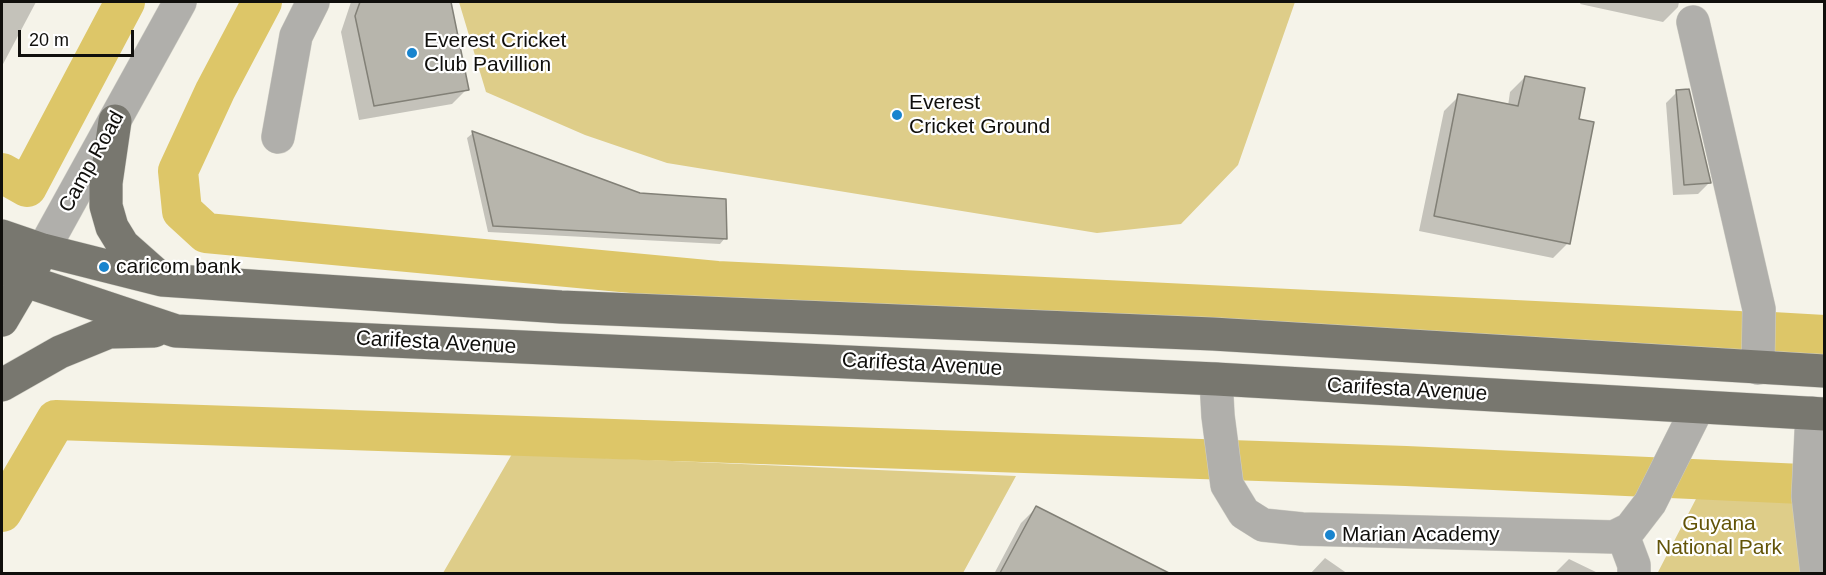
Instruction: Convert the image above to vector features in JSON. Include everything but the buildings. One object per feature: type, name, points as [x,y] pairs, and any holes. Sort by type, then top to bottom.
[{"type":"main road","points":[[115,121],[106,183],[108,216],[123,245],[162,280]]},
{"type":"main road","name":"Carifesta Avenue","points":[[2,236],[43,250],[162,280],[561,307],[1213,334],[1824,371]]},
{"type":"main road","name":"Camp Road","points":[[2,320],[14,273],[43,250]]},
{"type":"main road","name":"Carifesta Avenue","points":[[14,273],[176,331],[1216,379],[1818,414]]},
{"type":"main road","points":[[2,385],[60,352],[109,332],[176,331]]},
{"type":"street","name":"Camp Road","points":[[43,250],[180,2]]},
{"type":"street","points":[[278,137],[296,36],[313,2]]},
{"type":"street","points":[[1693,22],[1759,309],[1758,368]]},
{"type":"street","points":[[1216,379],[1218,416],[1227,485],[1244,513],[1263,525],[1302,529],[1614,537],[1630,529],[1655,491],[1679,440],[1698,407]]},
{"type":"street","points":[[1818,414],[1810,447],[1808,496],[1819,572]]},
{"type":"street","points":[[1622,533],[1634,565],[1634,573]]},
{"type":"green space","name":"Everest Cricket Ground","points":[[459,2],[1295,2],[1238,165],[1181,224],[1097,233],[667,163],[585,135],[486,92]]},
{"type":"green space","points":[[512,454],[1016,476],[963,573],[443,573]]},
{"type":"green space","name":"Guyana National Park","points":[[1697,497],[1824,502],[1824,573],[1657,574]]},
{"type":"waterway","points":[[2,173],[27,187],[125,2]]},
{"type":"waterway","points":[[262,2],[215,91],[178,171],[182,211],[206,233],[717,281],[1739,331]]},
{"type":"waterway","points":[[1772,332],[1824,335]]},
{"type":"waterway","points":[[2,512],[56,420],[1406,466],[1824,485]]},
{"type":"place","name":"Everest Cricket Club Pavillion","points":[[412,53]]},
{"type":"place","name":"Everest Cricket Ground","points":[[897,115]]},
{"type":"place","name":"caricom bank","points":[[104,267]]},
{"type":"place","name":"Marian Academy","points":[[1330,535]]}]
